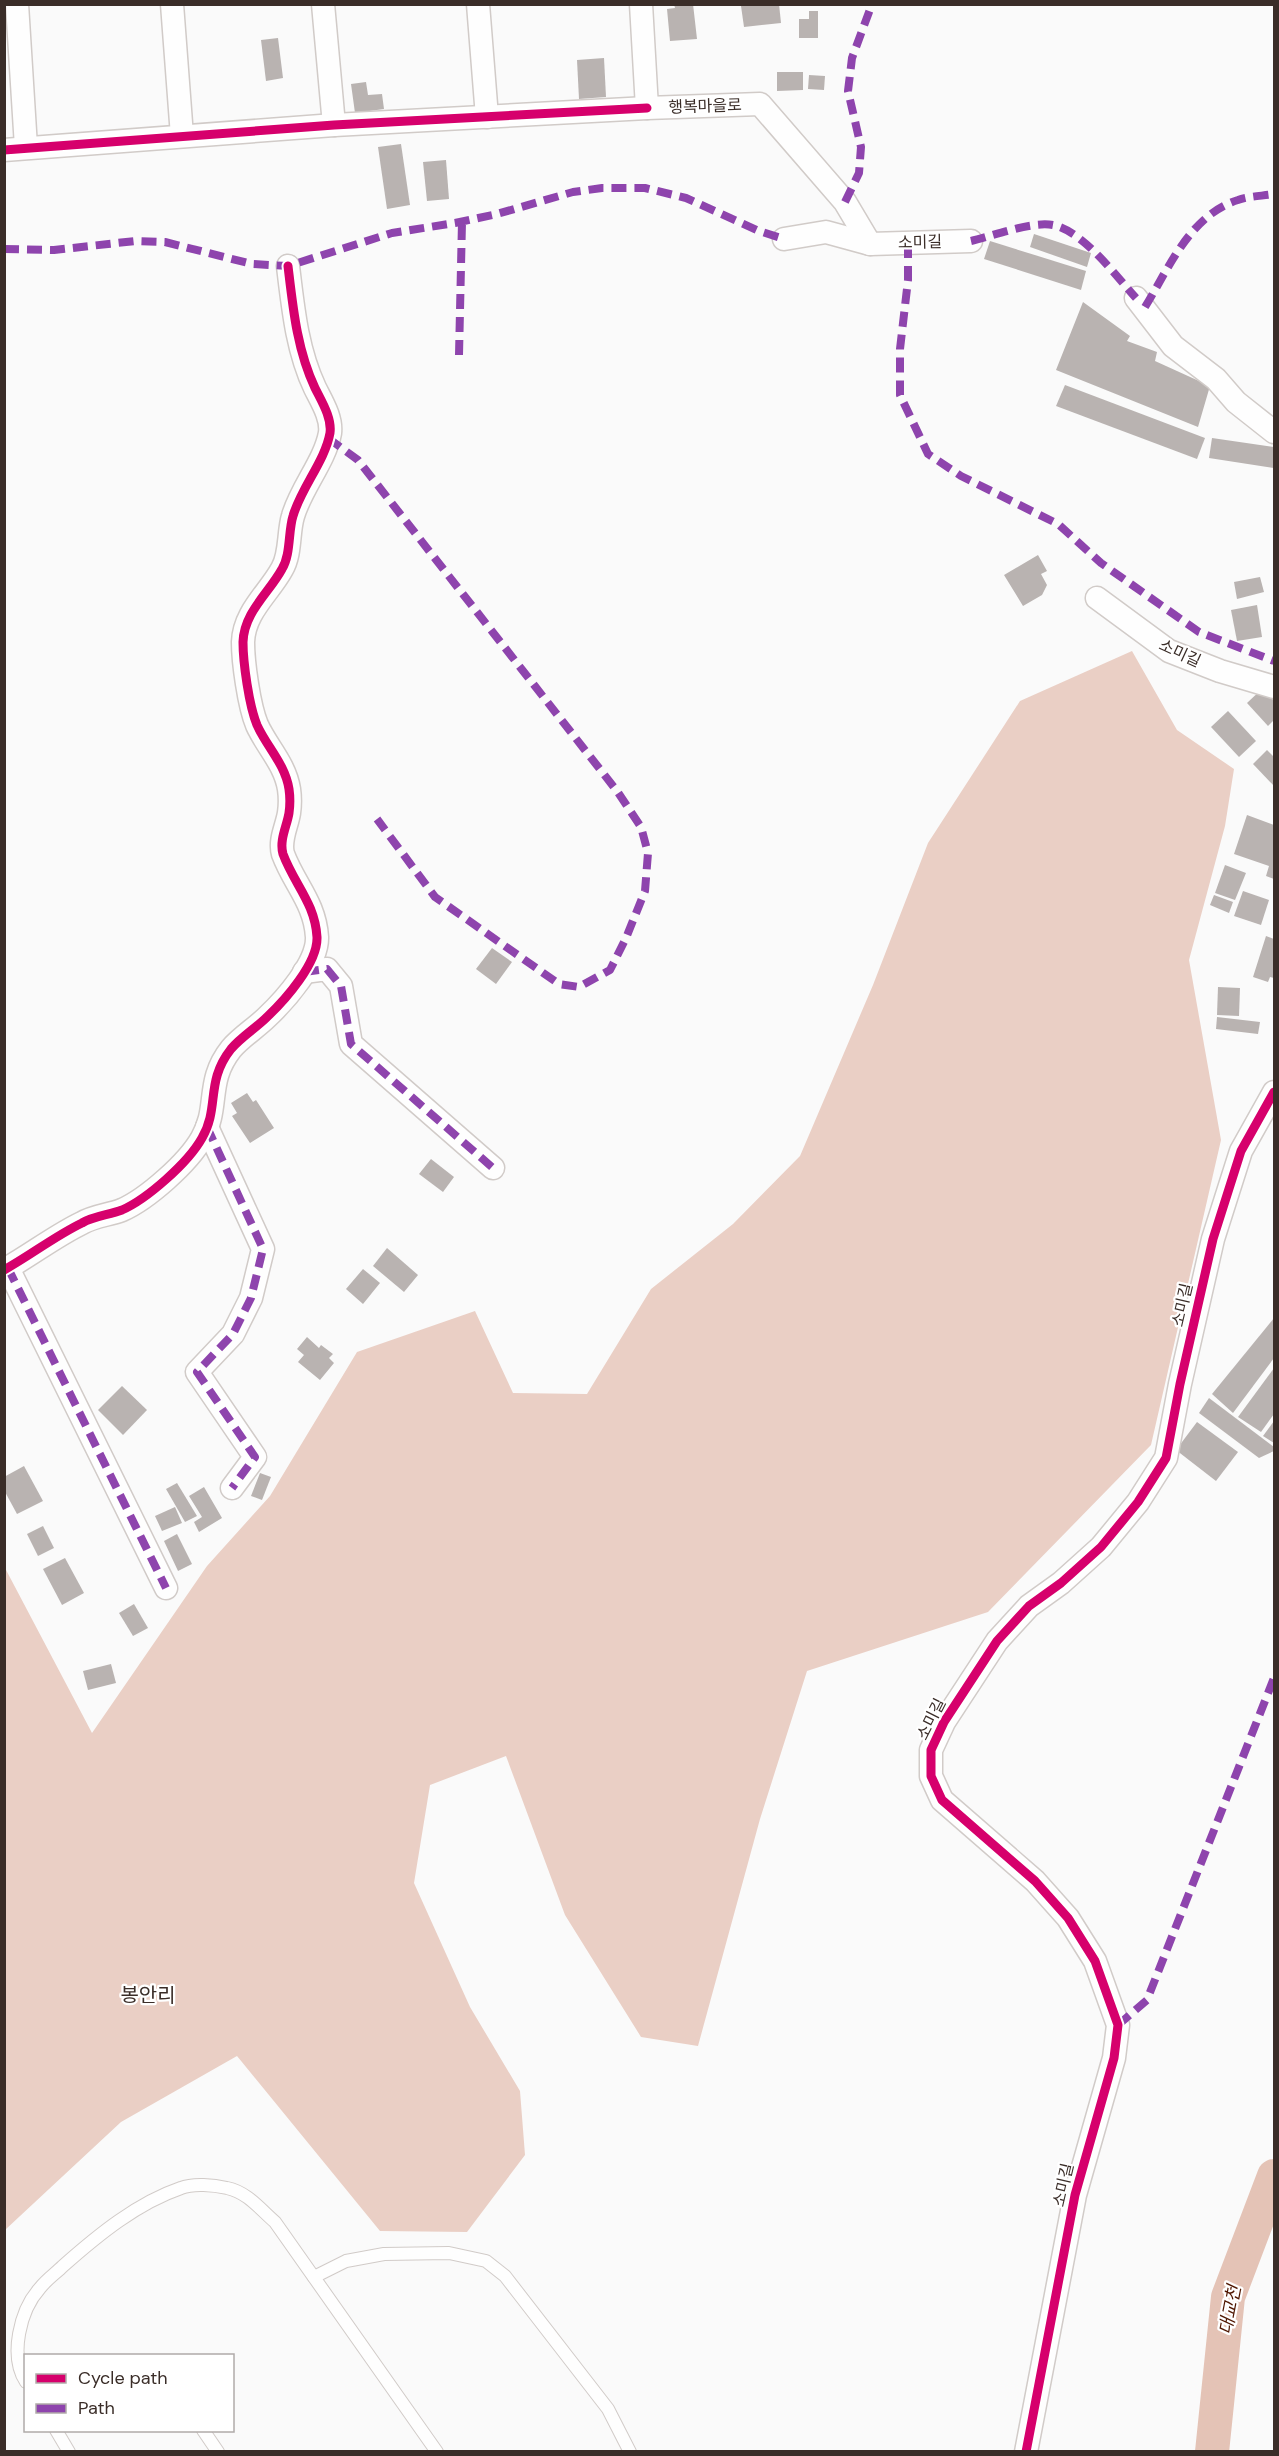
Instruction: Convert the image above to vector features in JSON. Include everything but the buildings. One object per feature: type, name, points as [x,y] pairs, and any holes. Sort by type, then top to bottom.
[{"type":"street","points":[[17,4],[15,149],[334,125],[647,108]]},
{"type":"street","points":[[172,4],[182,136]]},
{"type":"street","points":[[323,4],[334,125]]},
{"type":"street","points":[[478,4],[487,117]]},
{"type":"street","name":"행복마을로","points":[[641,4],[647,108],[760,104],[845,202],[870,244]]},
{"type":"street","name":"소미길","points":[[784,239],[826,232],[870,244],[971,241]]},
{"type":"street","points":[[166,1588],[6,1269],[86,1221],[122,1210],[146,1196],[178,1167],[201,1141],[211,1119],[212,1090],[219,1065],[234,1046],[269,1015],[304,972],[310,964],[317,940],[314,919],[307,898],[282,852],[283,834],[290,812],[289,789],[283,767],[256,722],[246,672],[243,639],[252,611],[285,565],[292,518],[302,492],[324,450],[330,431],[327,412],[302,354],[294,316],[288,266]]},
{"type":"street","points":[[1136,298],[1173,346],[1216,379],[1236,402],[1275,432]]},
{"type":"street","name":"소미길","points":[[1097,598],[1169,651],[1220,671],[1275,687]]},
{"type":"street","points":[[304,972],[327,969],[340,986],[351,1044],[493,1168]]},
{"type":"street","name":"소미길","points":[[1026,2451],[1075,2195],[1114,2058],[1118,2025],[1095,1961],[1068,1918],[1035,1881],[942,1800],[931,1776],[931,1750],[944,1722],[997,1641],[1029,1606],[1060,1583],[1101,1547],[1138,1502],[1166,1458],[1180,1384],[1214,1239],[1241,1151],[1275,1092]]},
{"type":"street","points":[[207,1127],[263,1249],[251,1298],[233,1334],[197,1372],[255,1457],[232,1488]]},
{"type":"lane","points":[[24,2379],[20,2374],[18,2349],[25,2310],[39,2288],[110,2228],[143,2206],[183,2187],[228,2188],[247,2196],[275,2222],[437,2451]]},
{"type":"lane","points":[[314,2277],[346,2261],[384,2254],[449,2253],[486,2261],[505,2276],[608,2409],[630,2451]]},
{"type":"lane","points":[[57,2432],[69,2451]]},
{"type":"lane","points":[[204,2432],[218,2451]]},
{"type":"shaded area","points":[[1132,651],[1177,730],[1234,769],[1225,826],[1189,960],[1221,1140],[1151,1445],[988,1612],[807,1671],[760,1819],[698,2046],[641,2037],[565,1915],[506,1756],[430,1785],[414,1883],[470,2007],[520,2091],[525,2155],[467,2232],[380,2231],[237,2056],[121,2122],[5,2230],[5,1568],[92,1733],[207,1566],[270,1496],[357,1352],[475,1311],[513,1393],[587,1394],[651,1289],[733,1224],[800,1156],[873,985],[928,843],[1020,701]]},
{"type":"waterway","name":"대교천","points":[[1212,2452],[1228,2297],[1274,2176]]},
{"type":"marked path","points":[[845,202],[859,173],[861,147],[848,91],[852,58],[872,4]]},
{"type":"marked path","points":[[4,249],[54,250],[135,241],[165,242],[252,264],[288,266],[392,233],[455,223],[497,214],[573,192],[602,188],[645,188],[686,198],[759,231],[784,239]]},
{"type":"marked path","points":[[1145,307],[1182,244],[1207,218],[1221,207],[1238,200],[1274,194]]},
{"type":"marked path","points":[[459,355],[462,222]]},
{"type":"marked path","points":[[971,241],[1023,227],[1053,225],[1076,236],[1087,245],[1136,298]]},
{"type":"marked path","points":[[908,243],[908,280],[900,349],[900,395],[928,454],[961,476],[1058,524],[1101,563],[1199,632],[1274,661]]},
{"type":"marked path","points":[[328,438],[358,460],[617,791],[641,827],[648,853],[645,891],[610,970],[579,987],[559,984],[435,897],[377,819]]},
{"type":"marked path","points":[[304,972],[327,969],[341,986],[351,1044],[493,1168]]},
{"type":"marked path","points":[[207,1127],[263,1249],[251,1298],[233,1334],[197,1372],[255,1457],[232,1488]]},
{"type":"marked path","points":[[8,1268],[166,1588]]},
{"type":"marked path","points":[[1118,2025],[1147,2000],[1274,1678]]},
{"type":"cycle path","points":[[4,150],[334,125],[647,108]]},
{"type":"cycle path","points":[[4,1270],[87,1221],[132,1205],[155,1189],[177,1169],[196,1148],[207,1127],[215,1083],[223,1061],[231,1049],[283,1001],[306,969],[316,947],[317,937],[312,914],[282,849],[290,807],[287,780],[254,717],[243,651],[244,631],[252,612],[285,563],[293,516],[301,495],[323,454],[330,433],[328,416],[309,374],[300,344],[288,266]]},
{"type":"cycle path","points":[[1026,2452],[1075,2195],[1114,2058],[1118,2025],[1095,1961],[1068,1918],[1035,1881],[942,1800],[931,1776],[931,1750],[944,1722],[997,1641],[1029,1606],[1061,1583],[1101,1547],[1138,1502],[1166,1458],[1180,1384],[1213,1239],[1241,1151],[1274,1092]]},
{"type":"district","name":"봉안리","points":[[148,1995]]}]
